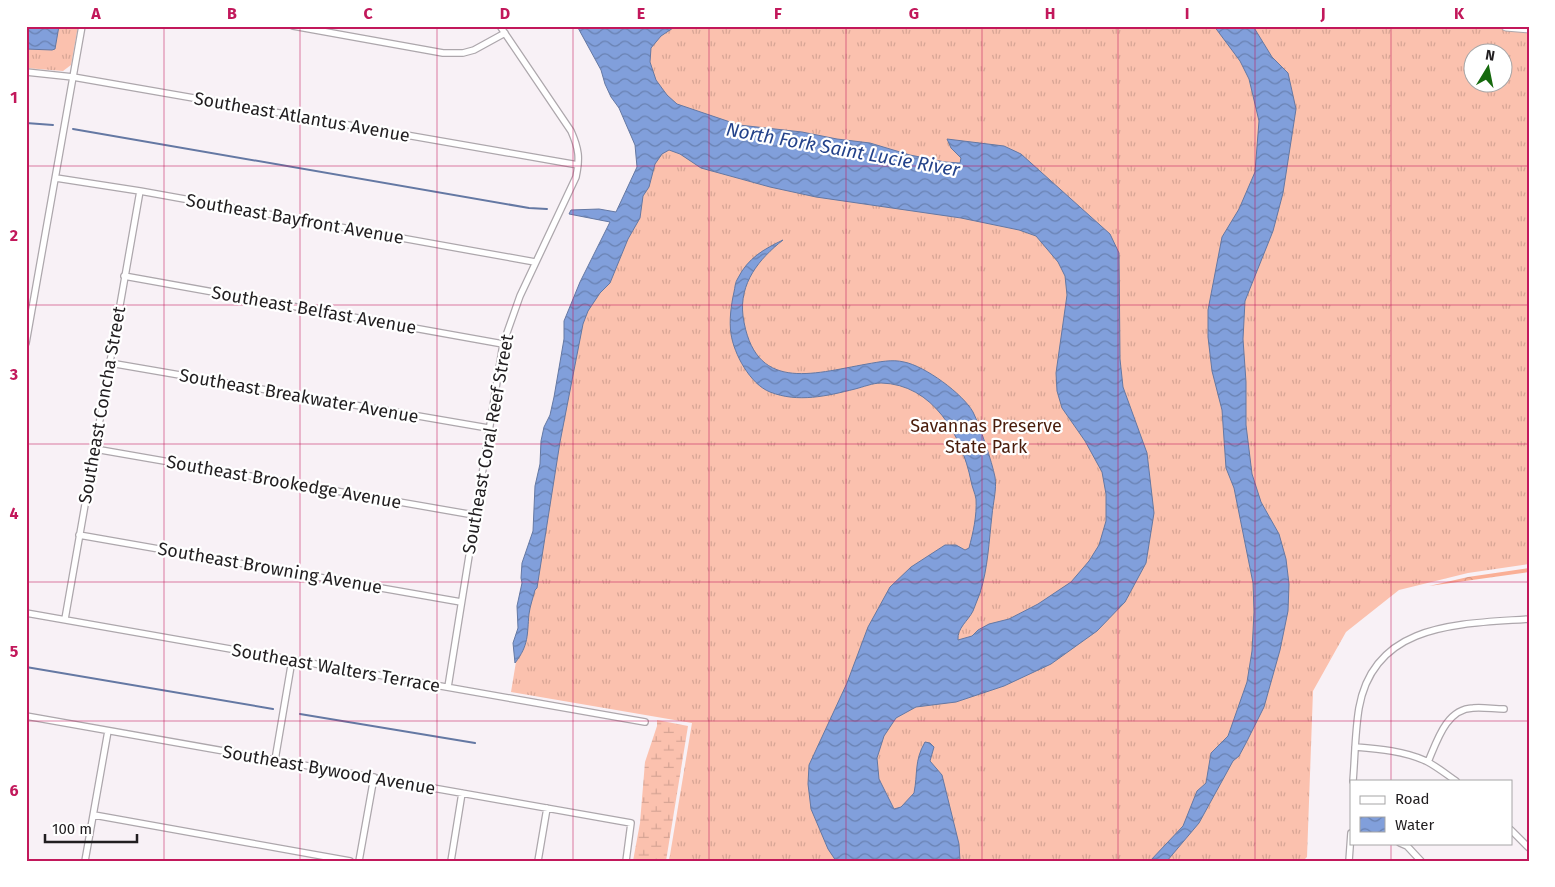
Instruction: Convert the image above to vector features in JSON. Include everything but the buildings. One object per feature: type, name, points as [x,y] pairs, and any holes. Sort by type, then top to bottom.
[{"type":"main road","points":[[1511,27],[1529,28]]},
{"type":"street","points":[[26,343],[82,26]]},
{"type":"street","points":[[293,26],[443,53],[463,53],[474,50],[505,33]]},
{"type":"street","name":"Southeast Coral Reef Street","points":[[448,687],[474,515],[503,344],[520,296],[576,177],[578,165],[579,148],[571,131],[500,26]]},
{"type":"street","name":"Southeast Atlantus Avenue","points":[[26,72],[73,76],[578,165]]},
{"type":"street","name":"Southeast Bayfront Avenue","points":[[56,178],[140,191],[535,262]]},
{"type":"street","name":"Southeast Concha Street","points":[[65,619],[140,191]]},
{"type":"street","name":"Southeast Belfast Avenue","points":[[124,276],[503,344]]},
{"type":"street","name":"Southeast Breakwater Avenue","points":[[110,363],[488,428]]},
{"type":"street","name":"Southeast Brookedge Avenue","points":[[94,449],[474,515]]},
{"type":"street","name":"Southeast Browning Avenue","points":[[79,535],[461,602]]},
{"type":"street","name":"Southeast Walters Terrace","points":[[26,613],[645,722]]},
{"type":"street","points":[[1353,780],[1360,707],[1366,685],[1379,661],[1395,647],[1416,635],[1442,627],[1529,619]]},
{"type":"street","points":[[275,760],[292,660]]},
{"type":"street","points":[[1428,762],[1444,727],[1456,713],[1471,708],[1504,709]]},
{"type":"street","name":"Southeast Bywood Avenue","points":[[26,716],[632,823],[626,861]]},
{"type":"street","points":[[85,861],[108,731]]},
{"type":"street","points":[[1355,747],[1409,754],[1428,762],[1455,780]]},
{"type":"street","points":[[359,861],[374,777]]},
{"type":"street","points":[[451,861],[462,793]]},
{"type":"street","points":[[538,861],[547,808]]},
{"type":"street","points":[[94,815],[350,861]]},
{"type":"street","points":[[1512,831],[1528,844]]},
{"type":"street","points":[[1349,861],[1350,844]]},
{"type":"street","points":[[1402,844],[1407,846],[1421,861]]},
{"type":"green space","points":[[26,26],[78,26],[71,65],[63,71],[26,68]]},
{"type":"green space","name":"Savannas Preserve State Park","points":[[598,26],[1529,26],[1529,564],[1468,573],[1399,590],[1346,632],[1313,691],[1307,857],[1303,861],[669,861],[692,723],[511,692],[567,355],[660,136]]},
{"type":"green space","points":[[1529,568],[1529,572],[1429,586],[1468,577]]},
{"type":"green space","points":[[657,720],[688,726],[666,861],[633,861],[640,823],[645,762],[657,726]]},
{"type":"water","points":[[26,26],[59,26],[55,49],[26,49]]},
{"type":"water","name":"North Fork Saint Lucie River","points":[[577,26],[676,26],[661,36],[651,48],[650,62],[656,80],[667,95],[677,104],[739,125],[802,132],[870,143],[910,155],[945,162],[960,163],[961,158],[951,148],[947,139],[1004,146],[1021,154],[1110,234],[1119,253],[1120,359],[1123,387],[1147,453],[1154,513],[1146,563],[1125,602],[1097,631],[1051,664],[1004,686],[956,702],[916,707],[896,718],[884,736],[877,758],[879,779],[894,809],[901,807],[914,793],[918,761],[925,742],[930,743],[934,747],[930,761],[942,775],[959,844],[960,861],[836,861],[828,849],[811,809],[808,784],[809,765],[847,683],[868,627],[890,587],[911,567],[945,545],[956,545],[965,550],[969,548],[975,518],[976,499],[967,464],[952,430],[930,403],[916,392],[899,386],[878,383],[834,394],[802,398],[781,395],[763,388],[750,375],[739,359],[730,329],[732,302],[736,281],[742,271],[763,251],[783,240],[766,255],[752,273],[744,293],[743,316],[749,341],[759,357],[772,368],[788,373],[806,374],[886,361],[904,362],[922,369],[943,382],[961,397],[973,412],[991,462],[996,486],[983,584],[973,611],[959,632],[958,640],[972,636],[989,624],[1009,619],[1038,604],[1071,582],[1089,561],[1099,545],[1106,521],[1106,494],[1102,472],[1085,441],[1062,408],[1057,391],[1056,373],[1067,295],[1065,276],[1058,262],[1036,236],[1019,230],[961,218],[816,197],[770,187],[701,168],[680,154],[669,150],[662,154],[655,164],[649,187],[643,196],[640,218],[628,239],[610,283],[600,293],[588,311],[583,324],[560,442],[537,588],[530,608],[525,645],[515,663],[513,643],[518,628],[517,606],[522,583],[522,563],[533,531],[535,486],[540,464],[541,441],[554,397],[564,339],[564,321],[580,282],[610,222],[569,214],[571,210],[599,209],[616,212],[637,167],[635,145],[619,108],[605,84],[601,70]]},
{"type":"water","points":[[1214,26],[1253,26],[1272,57],[1288,73],[1296,109],[1283,193],[1273,231],[1245,301],[1243,339],[1246,425],[1252,474],[1261,502],[1279,534],[1286,559],[1289,584],[1288,611],[1280,650],[1264,707],[1239,756],[1233,761],[1199,823],[1167,861],[1150,861],[1183,826],[1197,791],[1206,783],[1211,753],[1228,736],[1247,682],[1252,651],[1253,583],[1234,488],[1226,468],[1222,410],[1212,371],[1208,337],[1208,310],[1222,237],[1239,209],[1255,172],[1259,121],[1249,79],[1240,61]]},
{"type":"waterway","points":[[26,123],[53,125]]},
{"type":"waterway","points":[[73,129],[529,208],[547,209]]},
{"type":"waterway","points":[[26,667],[273,709]]},
{"type":"waterway","points":[[300,714],[475,743]]}]
